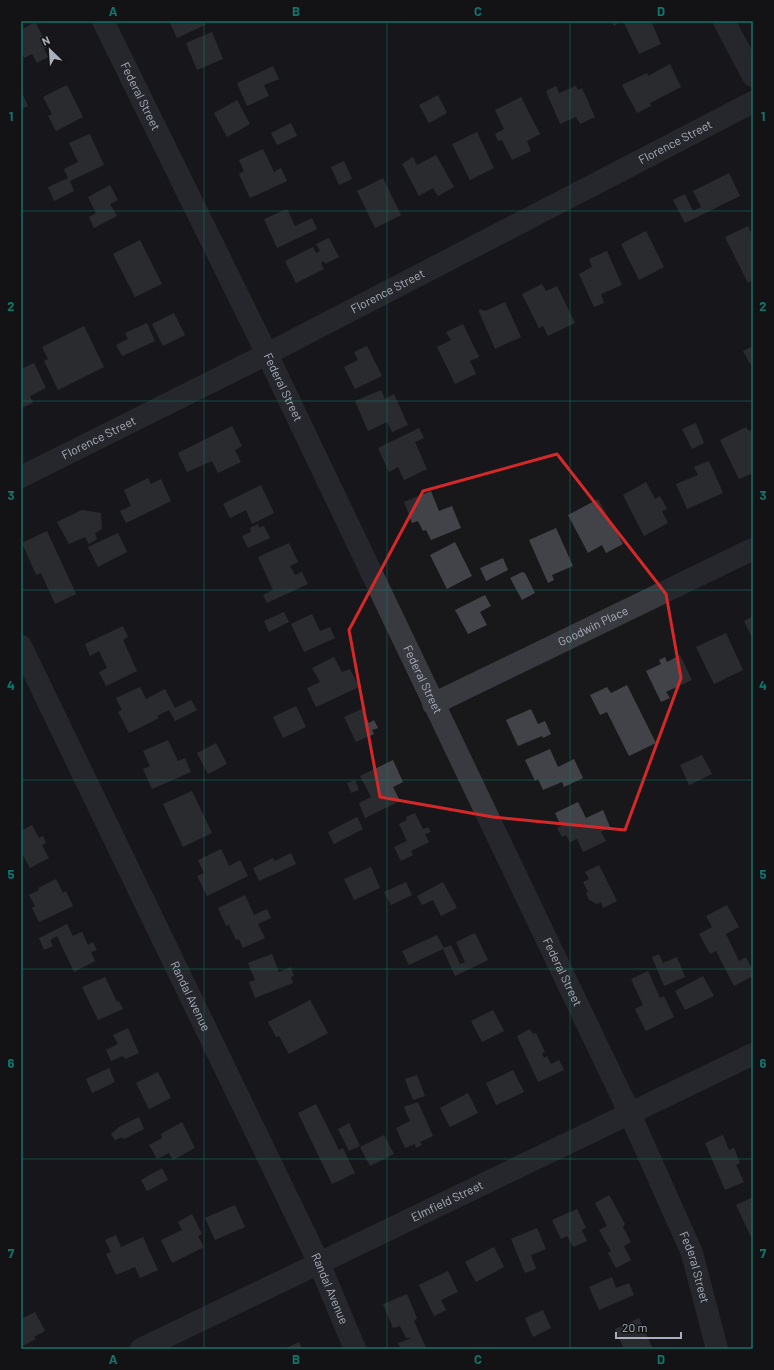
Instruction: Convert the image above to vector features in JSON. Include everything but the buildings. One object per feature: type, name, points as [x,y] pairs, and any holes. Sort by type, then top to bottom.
[{"type":"street","name":"Federal Street","points":[[103,21],[267,354],[630,1114],[692,1253],[717,1349]]},
{"type":"street","points":[[724,21],[753,76]]},
{"type":"street","name":"Florence Street","points":[[21,477],[267,354],[753,102]]},
{"type":"street","name":"Goodwin Place","points":[[433,704],[753,549]]},
{"type":"street","name":"Randal Avenue","points":[[21,646],[319,1263],[355,1349]]},
{"type":"street","name":"Elmfield Street","points":[[141,1349],[753,1054]]},
{"type":"highlighted area","points":[[557,454],[666,594],[681,678],[625,830],[493,817],[380,797],[349,630],[423,491]]}]
